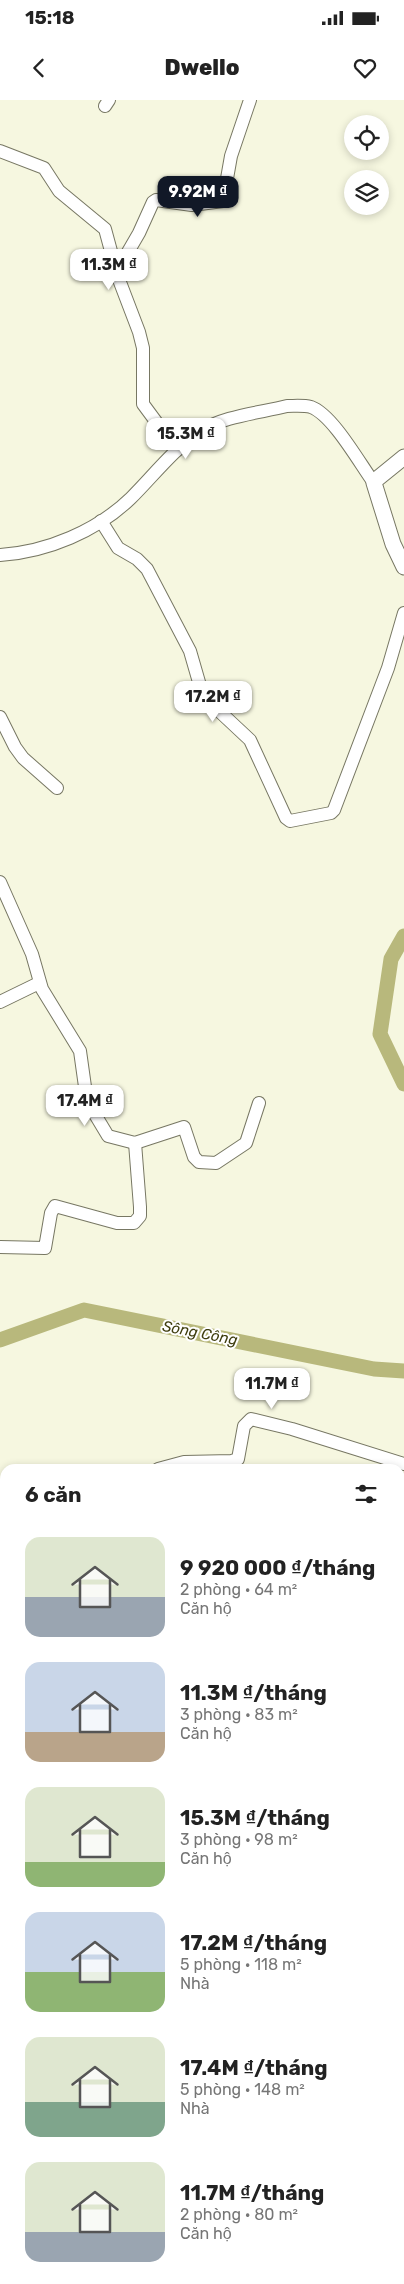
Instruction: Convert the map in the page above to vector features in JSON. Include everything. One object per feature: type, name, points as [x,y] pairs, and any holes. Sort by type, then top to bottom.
[{"type":"main road","points":[[404,457],[374,483],[393,544],[404,567]]},
{"type":"street","points":[[117,271],[139,234],[153,202],[156,200],[192,205],[223,201],[231,156],[250,100]]},
{"type":"street","points":[[0,151],[44,168],[59,191],[100,224],[108,235],[117,271],[143,348],[143,404],[177,450]]},
{"type":"street","points":[[0,556],[39,549],[62,541],[100,521],[130,499],[177,450],[200,432],[218,423],[287,406],[300,405],[313,408],[324,417],[374,483]]},
{"type":"street","points":[[100,521],[118,548],[137,559],[147,569],[190,651],[203,696],[250,740],[286,818],[290,821],[331,813],[334,810],[388,668],[404,613]]},
{"type":"street","points":[[0,717],[14,747],[23,758],[57,788]]},
{"type":"street","points":[[0,882],[32,954],[39,983],[80,1051],[85,1093],[90,1108],[108,1136],[134,1143],[184,1127],[194,1157],[199,1162],[216,1163],[244,1146],[259,1103]]},
{"type":"street","points":[[0,1002],[39,983]]},
{"type":"street","points":[[0,1247],[45,1248],[51,1213],[55,1206],[117,1222],[134,1223],[140,1216],[140,1206],[134,1143]]},
{"type":"street","points":[[177,1464],[184,1462],[232,1461],[238,1459],[244,1426],[251,1419],[292,1429],[404,1464]]},
{"type":"waterway","name":"Sông Công","points":[[404,936],[391,959],[380,1034],[404,1084]]},
{"type":"waterway","name":"Sông Công","points":[[0,1340],[84,1310],[374,1369],[404,1371]]}]
